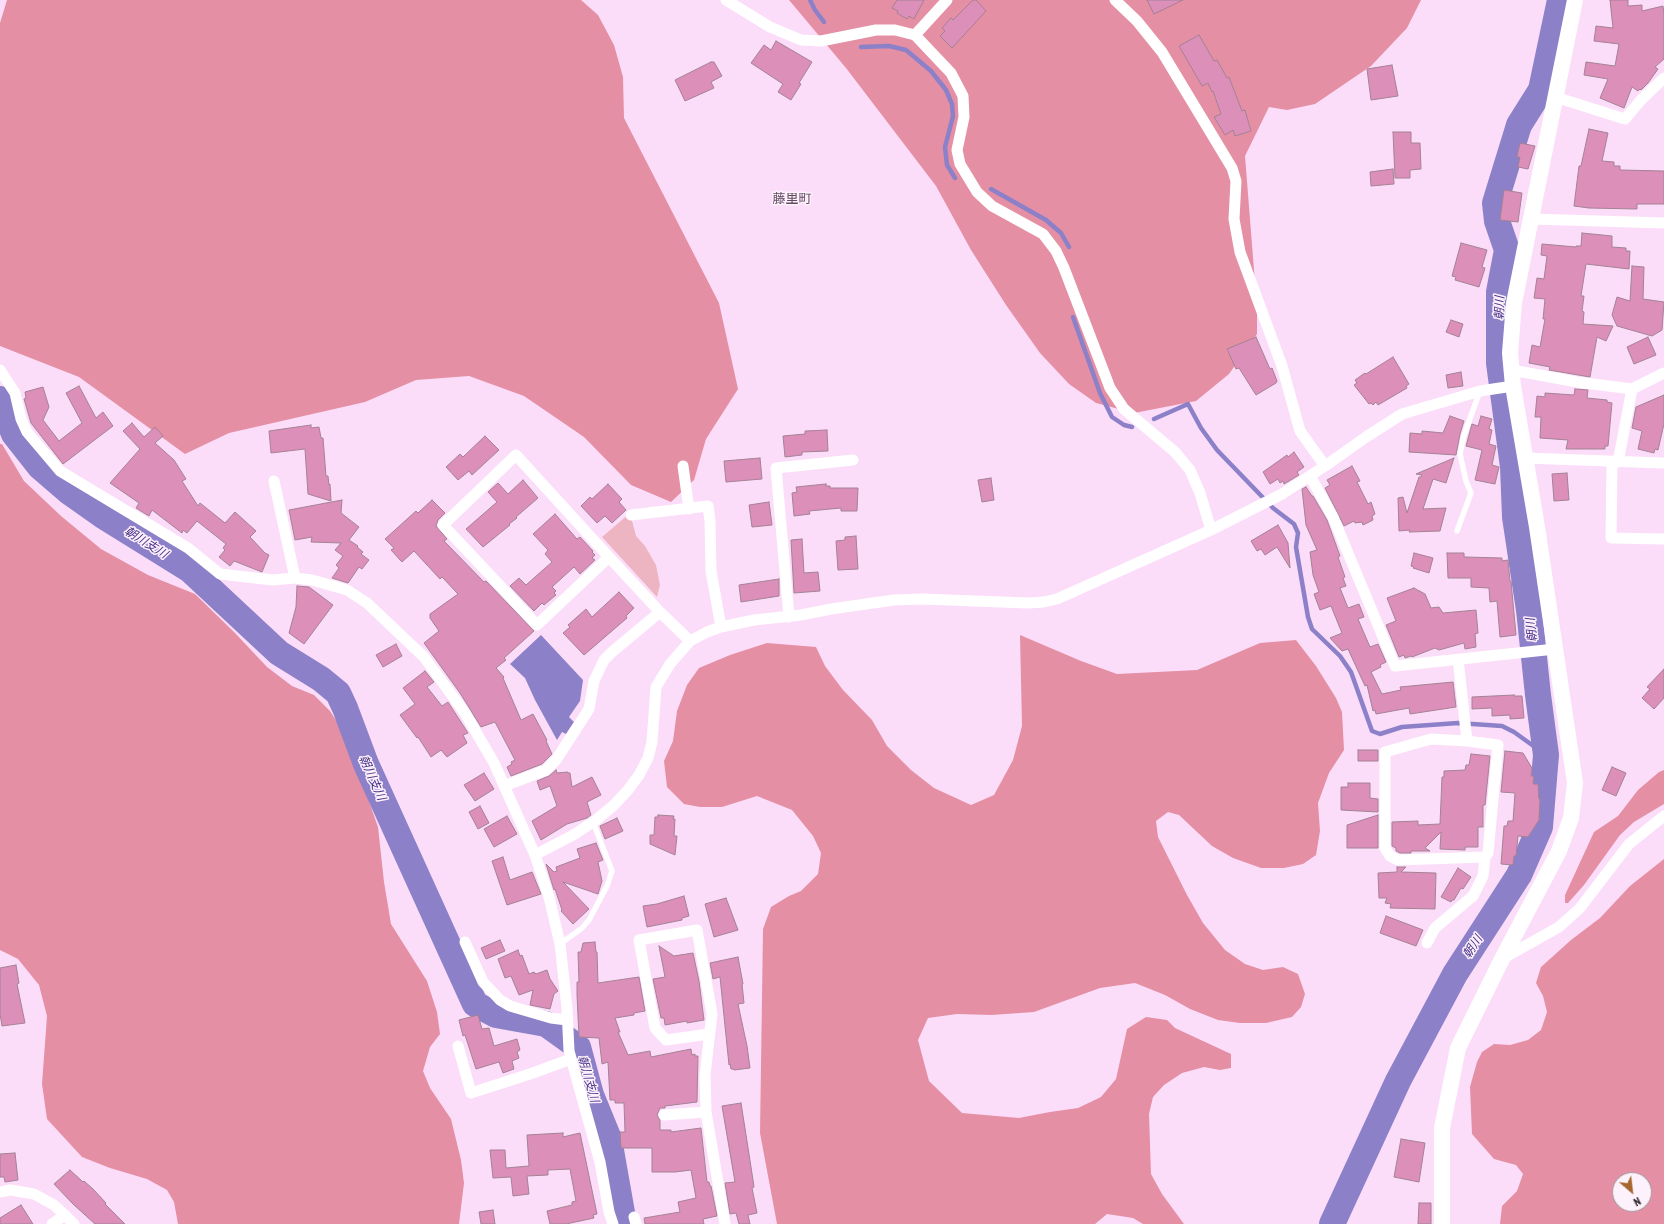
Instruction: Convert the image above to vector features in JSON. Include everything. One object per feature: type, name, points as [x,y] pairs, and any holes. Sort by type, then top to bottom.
[{"type":"street","points":[[726,0],[770,27],[801,40],[821,41],[876,30],[895,30],[915,35],[950,73],[963,96],[964,117],[957,150],[960,164],[977,192],[992,206],[1043,234],[1056,251],[1064,268],[1110,388],[1124,409],[1175,452],[1190,470],[1200,493],[1211,530]]},
{"type":"street","points":[[915,35],[947,0]]},
{"type":"street","points":[[1115,0],[1137,21],[1162,52],[1232,168],[1236,181],[1234,219],[1240,252],[1282,366],[1300,431],[1325,466]]},
{"type":"street","points":[[1442,1224],[1442,1128],[1458,1048],[1559,851],[1572,818],[1575,783],[1547,650],[1525,458],[1509,386],[1512,370],[1510,353],[1514,303],[1575,0]]},
{"type":"street","points":[[1555,98],[1625,119],[1641,100],[1664,78]]},
{"type":"street","points":[[1531,218],[1664,223]]},
{"type":"street","points":[[0,370],[15,393],[21,419],[27,432],[60,471],[178,542],[220,574],[273,580],[295,578],[324,583],[348,590],[367,603],[424,657],[465,713],[494,763],[535,856],[549,897],[560,944],[570,1055],[600,1162],[613,1224]]},
{"type":"street","points":[[1512,370],[1576,382],[1632,389],[1664,373]]},
{"type":"street","points":[[535,856],[575,834],[614,806],[639,775],[648,758],[652,742],[656,686],[670,664],[690,641],[721,627],[754,620],[789,617],[894,600],[922,599],[1028,603],[1057,599],[1211,530],[1274,498],[1310,476],[1402,414],[1484,390],[1509,386]]},
{"type":"street","points":[[1632,389],[1615,462],[1611,538],[1664,539]]},
{"type":"street","points":[[609,557],[537,625],[443,526],[516,456],[660,612],[690,641]]},
{"type":"street","points":[[1525,458],[1662,463]]},
{"type":"street","points":[[789,617],[776,468],[853,460]]},
{"type":"street","points":[[683,466],[689,509]]},
{"type":"street","points":[[1310,476],[1333,517],[1395,666],[1523,651],[1547,650]]},
{"type":"street","points":[[274,480],[295,578]]},
{"type":"street","points":[[631,516],[708,506],[710,521],[711,571],[721,627]]},
{"type":"street","points":[[504,786],[546,770],[556,760],[589,709],[594,681],[604,660],[660,612]]},
{"type":"street","points":[[1458,659],[1467,736]]},
{"type":"street","points":[[1427,943],[1435,928],[1473,896],[1483,876],[1485,857],[1488,853],[1498,745],[1467,736],[1431,739],[1386,752],[1385,848],[1390,856],[1398,860],[1485,857]]},
{"type":"street","points":[[1502,960],[1559,927],[1580,908],[1629,844],[1664,816]]},
{"type":"street","points":[[709,1034],[666,1040],[655,1028],[639,940],[697,930],[712,1014],[705,1075],[706,1112],[725,1224]]},
{"type":"street","points":[[465,942],[483,982],[500,1000],[510,1006],[551,1018],[568,1026]]},
{"type":"street","points":[[458,1046],[471,1092],[530,1074],[570,1055]]},
{"type":"street","points":[[664,1115],[706,1112]]},
{"type":"street","points":[[0,1192],[10,1190],[34,1194],[54,1205],[74,1224]]},
{"type":"street","points":[[52,1224],[65,1215]]},
{"type":"lane","points":[[1457,531],[1471,493],[1466,481],[1460,454],[1464,435],[1484,390]]},
{"type":"lane","points":[[560,944],[582,928],[589,920],[607,886],[612,871],[593,822]]},
{"type":"shaded area","points":[[7,0],[581,0],[598,15],[614,45],[623,77],[624,118],[719,303],[738,389],[706,439],[694,480],[671,502],[631,485],[584,437],[524,396],[469,376],[416,380],[365,402],[229,433],[185,454],[79,377],[0,346],[0,23]]},
{"type":"shaded area","points":[[789,0],[1421,0],[1407,28],[1371,66],[1315,104],[1287,110],[1269,107],[1245,156],[1257,308],[1257,334],[1229,374],[1196,401],[1134,413],[1096,403],[1069,384],[1040,353],[1006,305],[971,250],[936,186],[846,68]]},
{"type":"shaded area","points":[[0,444],[2,444],[24,481],[61,516],[101,549],[148,575],[195,594],[267,667],[292,686],[314,695],[330,711],[346,736],[378,827],[384,882],[391,924],[427,981],[437,1012],[440,1034],[430,1047],[423,1071],[430,1088],[451,1119],[461,1160],[464,1183],[459,1224],[178,1224],[174,1202],[167,1190],[147,1179],[110,1168],[82,1157],[47,1119],[42,1084],[47,1016],[39,985],[18,959],[0,950]]},
{"type":"shaded area","points":[[630,513],[636,536],[645,546],[656,565],[660,585],[657,597],[602,537]]},
{"type":"shaded area","points":[[541,635],[583,680],[580,701],[569,717],[574,722],[566,734],[562,732],[557,740],[535,700],[525,678],[510,664]]},
{"type":"shaded area","points":[[1020,635],[1081,661],[1117,674],[1197,670],[1260,643],[1296,640],[1316,666],[1336,698],[1342,712],[1344,750],[1329,773],[1318,803],[1320,831],[1316,855],[1303,864],[1284,868],[1261,868],[1233,858],[1212,846],[1179,815],[1168,812],[1156,821],[1158,837],[1203,923],[1225,950],[1245,964],[1263,970],[1283,967],[1298,974],[1305,994],[1301,1007],[1292,1017],[1266,1023],[1240,1023],[1218,1020],[1190,1009],[1165,995],[1135,983],[1100,988],[1034,1012],[991,1015],[957,1014],[928,1018],[918,1040],[929,1081],[962,1113],[1019,1118],[1078,1108],[1101,1097],[1116,1079],[1127,1029],[1146,1017],[1167,1020],[1175,1028],[1231,1054],[1231,1068],[1220,1070],[1204,1067],[1182,1073],[1164,1085],[1153,1097],[1149,1114],[1151,1174],[1162,1194],[1184,1224],[1143,1224],[1133,1218],[1107,1214],[1095,1224],[777,1224],[760,1133],[763,929],[771,907],[789,896],[801,891],[818,874],[821,853],[813,836],[792,810],[757,796],[722,807],[700,807],[684,804],[667,787],[664,761],[673,741],[677,711],[687,685],[699,668],[730,655],[767,643],[816,647],[825,666],[843,690],[872,720],[887,746],[911,770],[934,788],[971,805],[994,795],[1013,760],[1022,726]]},
{"type":"shaded area","points":[[1664,770],[1664,804],[1634,822],[1620,835],[1584,885],[1568,903],[1565,903],[1565,895],[1594,832],[1618,816],[1638,790],[1659,772]]},
{"type":"shaded area","points":[[1664,859],[1664,1224],[1500,1224],[1502,1206],[1517,1191],[1523,1174],[1516,1165],[1494,1159],[1472,1134],[1470,1087],[1477,1062],[1482,1052],[1494,1044],[1510,1045],[1528,1040],[1541,1030],[1547,1012],[1543,996],[1536,983],[1541,967],[1571,940],[1600,918],[1630,886]]},
{"type":"building","points":[[897,0],[924,0],[914,19],[909,16],[907,19],[892,8]]},
{"type":"building","points":[[973,0],[976,0],[986,11],[952,48],[940,36],[945,31],[942,28],[951,18],[953,20]]},
{"type":"building","points":[[1147,0],[1183,0],[1154,14]]},
{"type":"building","points":[[1610,0],[1628,0],[1628,6],[1642,5],[1642,11],[1663,6],[1664,59],[1655,67],[1658,69],[1641,90],[1640,89],[1638,91],[1632,87],[1624,108],[1600,98],[1608,79],[1584,75],[1586,62],[1615,66],[1619,44],[1594,41],[1596,26],[1613,28]]},
{"type":"building","points":[[1199,35],[1214,61],[1217,60],[1227,78],[1229,77],[1242,111],[1245,110],[1251,131],[1235,136],[1233,130],[1225,135],[1214,117],[1221,114],[1213,91],[1212,92],[1208,83],[1202,86],[1179,46]]},
{"type":"building","points":[[776,41],[812,62],[799,83],[801,84],[791,100],[778,92],[783,84],[751,63],[764,45],[771,50]]},
{"type":"building","points":[[711,62],[714,62],[722,76],[711,82],[714,88],[685,101],[675,80]]},
{"type":"building","points":[[1392,65],[1398,96],[1371,100],[1367,69]]},
{"type":"building","points":[[1589,129],[1608,133],[1602,161],[1614,162],[1614,166],[1620,166],[1620,170],[1664,171],[1664,204],[1637,204],[1637,209],[1589,208],[1574,206],[1579,166],[1581,166]]},
{"type":"building","points":[[1393,132],[1411,132],[1411,143],[1420,143],[1421,169],[1410,170],[1410,178],[1395,178]]},
{"type":"building","points":[[1520,143],[1535,146],[1528,169],[1518,167],[1520,157],[1517,157]]},
{"type":"building","points":[[1393,169],[1394,184],[1371,186],[1370,172]]},
{"type":"building","points":[[1504,190],[1522,193],[1518,222],[1500,220]]},
{"type":"building","points":[[1582,233],[1612,236],[1612,247],[1626,248],[1626,251],[1630,251],[1629,269],[1586,264],[1581,296],[1584,296],[1582,311],[1584,312],[1583,324],[1613,326],[1606,341],[1597,337],[1590,377],[1549,370],[1550,367],[1529,363],[1532,345],[1540,347],[1545,319],[1543,319],[1545,299],[1534,298],[1537,278],[1544,279],[1547,256],[1541,255],[1542,244],[1576,247],[1581,246]]},
{"type":"building","points":[[1461,243],[1487,250],[1482,267],[1485,268],[1479,287],[1455,280],[1456,277],[1452,276]]},
{"type":"building","points":[[1632,266],[1644,267],[1643,299],[1664,302],[1662,330],[1652,336],[1617,326],[1612,315],[1617,297],[1630,301]]},
{"type":"building","points":[[1451,320],[1463,324],[1459,337],[1446,332]]},
{"type":"building","points":[[1256,337],[1277,381],[1256,395],[1239,368],[1236,369],[1227,349]]},
{"type":"building","points":[[1648,337],[1656,355],[1634,364],[1627,347]]},
{"type":"building","points":[[1393,357],[1409,384],[1406,386],[1407,388],[1378,405],[1376,402],[1373,405],[1371,403],[1369,404],[1354,385],[1357,383],[1355,380]]},
{"type":"building","points":[[1461,372],[1463,386],[1448,388],[1446,375]]},
{"type":"building","points":[[79,386],[96,418],[103,412],[113,426],[63,464],[31,423],[24,399],[26,398],[25,392],[43,387],[49,407],[43,420],[59,441],[82,423],[66,393]]},
{"type":"building","points":[[1575,389],[1588,390],[1587,398],[1607,400],[1607,402],[1612,403],[1608,446],[1605,446],[1605,449],[1566,449],[1568,440],[1540,438],[1541,417],[1535,417],[1537,396],[1545,397],[1545,393],[1574,395]]},
{"type":"building","points":[[1664,395],[1664,424],[1658,450],[1655,449],[1654,453],[1638,449],[1642,431],[1632,428],[1636,407]]},
{"type":"building","points":[[1450,416],[1464,421],[1456,455],[1409,452],[1410,433],[1422,434],[1422,431],[1443,433]]},
{"type":"building","points":[[1481,416],[1492,419],[1489,429],[1492,430],[1489,444],[1496,446],[1492,465],[1499,467],[1495,484],[1475,480],[1482,450],[1466,446],[1472,424],[1478,426]]},
{"type":"building","points":[[132,423],[144,437],[155,427],[163,436],[155,443],[174,460],[186,479],[182,481],[198,506],[200,503],[225,523],[235,512],[256,531],[250,537],[265,553],[269,555],[262,572],[234,561],[230,566],[219,557],[225,550],[223,548],[226,544],[197,521],[187,533],[183,530],[182,533],[152,510],[149,516],[136,508],[139,503],[110,483],[140,449],[123,431]]},
{"type":"building","points":[[311,425],[311,428],[319,427],[321,438],[323,438],[326,476],[328,476],[329,485],[330,484],[331,501],[308,494],[305,449],[271,453],[269,431]]},
{"type":"building","points":[[827,430],[828,451],[802,452],[802,455],[785,457],[783,436],[805,434],[805,431]]},
{"type":"building","points":[[485,436],[499,450],[472,475],[469,471],[458,480],[446,467],[460,454],[463,457]]},
{"type":"building","points":[[1294,452],[1304,467],[1297,472],[1299,475],[1284,484],[1283,481],[1280,483],[1278,479],[1270,484],[1263,472],[1287,455],[1288,457]]},
{"type":"building","points":[[760,458],[762,479],[726,482],[724,461]]},
{"type":"building","points":[[1454,458],[1446,483],[1433,479],[1423,509],[1446,508],[1440,531],[1399,531],[1398,498],[1403,497],[1407,513],[1419,477],[1422,475],[1416,474]]},
{"type":"building","points":[[1352,466],[1360,481],[1357,482],[1368,504],[1371,502],[1375,514],[1372,516],[1373,520],[1363,525],[1362,522],[1355,523],[1354,521],[1344,526],[1325,488],[1330,485],[1327,480]]},
{"type":"building","points":[[1567,473],[1569,500],[1554,501],[1552,474]]},
{"type":"building","points":[[991,478],[994,500],[982,502],[978,480]]},
{"type":"building","points":[[523,480],[538,498],[516,517],[517,518],[509,524],[510,525],[483,547],[466,529],[497,502],[488,492],[498,483],[508,494]]},
{"type":"building","points":[[608,484],[622,499],[619,502],[626,510],[612,523],[605,516],[597,523],[581,506],[590,497],[592,499]]},
{"type":"building","points":[[826,484],[826,486],[830,486],[830,488],[858,488],[857,511],[841,511],[841,508],[809,511],[810,514],[794,516],[792,493],[797,492],[796,487]]},
{"type":"building","points":[[1306,487],[1327,520],[1340,556],[1338,557],[1345,577],[1343,578],[1346,586],[1340,588],[1348,608],[1359,604],[1364,617],[1358,619],[1370,647],[1378,644],[1386,662],[1380,665],[1381,667],[1371,672],[1382,694],[1401,690],[1400,687],[1453,682],[1456,707],[1410,714],[1409,708],[1376,714],[1375,710],[1373,711],[1367,685],[1365,686],[1348,649],[1342,651],[1330,638],[1342,633],[1331,606],[1320,610],[1314,594],[1319,592],[1313,575],[1310,552],[1317,550],[1306,525],[1302,489]]},
{"type":"building","points":[[342,500],[341,513],[359,527],[349,540],[358,546],[357,547],[363,552],[361,554],[369,560],[362,569],[359,567],[348,583],[332,578],[339,568],[336,565],[343,556],[335,550],[341,543],[311,542],[312,537],[295,540],[289,510]]},
{"type":"building","points":[[432,500],[445,513],[438,520],[436,526],[447,539],[444,541],[484,582],[486,581],[534,631],[504,658],[506,660],[496,668],[504,677],[503,678],[521,720],[533,714],[547,740],[546,741],[552,754],[542,764],[511,776],[507,767],[515,760],[495,722],[481,727],[460,693],[424,643],[439,631],[430,618],[430,614],[458,594],[442,577],[440,579],[414,551],[402,562],[391,550],[394,548],[385,539],[416,511],[418,513]]},
{"type":"building","points":[[769,502],[772,525],[752,527],[749,505]]},
{"type":"building","points":[[555,514],[577,539],[580,537],[593,551],[592,552],[595,555],[592,558],[595,560],[580,574],[574,567],[552,587],[556,591],[554,593],[556,595],[544,605],[542,603],[534,611],[510,586],[519,578],[526,585],[552,562],[545,554],[548,550],[533,534]]},
{"type":"building","points":[[1278,525],[1288,543],[1290,568],[1277,547],[1265,555],[1261,549],[1257,551],[1251,541]]},
{"type":"building","points":[[856,536],[858,569],[838,570],[836,541],[845,540],[845,537]]},
{"type":"building","points":[[802,539],[804,573],[818,572],[820,591],[794,593],[791,540]]},
{"type":"building","points":[[1414,553],[1433,558],[1429,573],[1411,566]]},
{"type":"building","points":[[1447,553],[1464,553],[1464,557],[1502,558],[1502,561],[1508,560],[1516,635],[1500,637],[1497,601],[1490,602],[1489,588],[1471,587],[1471,578],[1448,578]]},
{"type":"building","points":[[779,579],[779,596],[741,602],[739,585]]},
{"type":"building","points":[[297,586],[309,587],[333,605],[304,644],[289,633],[296,607]]},
{"type":"building","points":[[1414,588],[1425,594],[1431,608],[1439,607],[1443,613],[1476,610],[1478,633],[1475,634],[1476,647],[1465,649],[1464,643],[1439,650],[1435,648],[1412,657],[1405,658],[1404,655],[1399,657],[1386,625],[1396,621],[1387,598]]},
{"type":"building","points":[[619,592],[634,608],[626,616],[627,618],[584,655],[563,633],[570,627],[568,625],[586,609],[592,617]]},
{"type":"building","points":[[396,644],[402,656],[383,667],[376,655]]},
{"type":"building","points":[[1664,669],[1664,698],[1654,709],[1642,698],[1650,689],[1647,687]]},
{"type":"building","points":[[425,671],[434,682],[427,687],[442,706],[448,702],[468,733],[463,735],[467,743],[447,757],[441,750],[431,757],[418,737],[417,738],[400,715],[415,704],[403,688]]},
{"type":"building","points":[[1522,696],[1524,718],[1510,719],[1510,715],[1492,716],[1492,708],[1472,709],[1472,697]]},
{"type":"building","points":[[1358,750],[1378,750],[1378,761],[1358,761]]},
{"type":"building","points":[[1505,751],[1523,753],[1532,768],[1531,776],[1534,776],[1533,784],[1538,784],[1540,799],[1539,820],[1528,837],[1518,836],[1516,856],[1514,856],[1513,865],[1501,864],[1504,826],[1507,826],[1508,821],[1513,821],[1515,793],[1501,792]]},
{"type":"building","points":[[1471,754],[1490,756],[1485,805],[1483,805],[1483,827],[1478,827],[1478,847],[1465,847],[1465,850],[1440,849],[1441,832],[1425,848],[1430,851],[1411,851],[1411,853],[1400,853],[1396,851],[1396,848],[1392,846],[1392,822],[1418,821],[1418,825],[1440,824],[1442,777],[1444,777],[1444,771],[1465,770],[1466,765],[1469,765]]},
{"type":"building","points":[[1612,767],[1626,773],[1616,796],[1602,790]]},
{"type":"building","points":[[556,770],[557,773],[570,773],[572,787],[592,777],[601,795],[587,802],[591,815],[587,818],[567,824],[541,840],[532,821],[557,806],[550,786],[540,790],[537,781],[549,776]]},
{"type":"building","points":[[484,773],[494,789],[475,801],[464,785]]},
{"type":"building","points":[[1348,783],[1370,783],[1370,798],[1378,799],[1378,812],[1341,810],[1341,787],[1348,787]]},
{"type":"building","points":[[480,806],[489,823],[478,829],[469,812]]},
{"type":"building","points":[[658,815],[674,816],[674,836],[677,836],[675,855],[650,844],[650,835],[654,835],[655,817],[658,817]]},
{"type":"building","points":[[1378,815],[1378,848],[1347,848],[1347,825]]},
{"type":"building","points":[[507,816],[517,834],[494,847],[484,829]]},
{"type":"building","points":[[617,818],[623,831],[605,839],[600,826]]},
{"type":"building","points":[[596,843],[603,860],[598,862],[602,881],[598,894],[563,882],[589,909],[573,924],[561,911],[562,910],[546,864],[554,872],[557,871],[556,867],[580,858],[577,849]]},
{"type":"building","points":[[503,857],[510,880],[532,872],[541,894],[507,905],[492,861]]},
{"type":"building","points":[[1397,867],[1406,867],[1401,872],[1436,873],[1435,909],[1390,908],[1391,904],[1385,903],[1387,898],[1379,898],[1378,873],[1397,872]]},
{"type":"building","points":[[1458,868],[1471,877],[1463,889],[1461,888],[1454,900],[1451,902],[1441,897]]},
{"type":"building","points":[[684,896],[689,916],[682,918],[682,920],[647,927],[643,906],[657,904]]},
{"type":"building","points":[[726,898],[738,930],[714,937],[705,904]]},
{"type":"building","points":[[1386,916],[1423,930],[1416,946],[1380,933]]},
{"type":"building","points":[[500,940],[505,951],[486,959],[481,948]]},
{"type":"building","points":[[595,942],[597,952],[598,983],[639,977],[645,1011],[634,1013],[634,1015],[615,1018],[620,1032],[618,1032],[628,1055],[650,1051],[651,1057],[691,1049],[692,1055],[695,1054],[695,1056],[698,1056],[697,1102],[665,1106],[665,1108],[660,1108],[657,1115],[660,1120],[660,1130],[671,1130],[671,1132],[701,1128],[707,1182],[709,1182],[711,1186],[717,1216],[703,1219],[704,1224],[645,1224],[644,1218],[680,1212],[678,1202],[696,1198],[691,1170],[652,1172],[652,1148],[621,1148],[620,1132],[625,1132],[624,1103],[615,1103],[615,1100],[610,1100],[608,1062],[602,1064],[599,1038],[579,1037],[577,995],[577,982],[579,982],[578,952],[581,952],[583,943]]},
{"type":"building","points":[[659,946],[674,956],[693,953],[699,981],[704,1020],[665,1025],[664,1018],[661,1018],[653,979],[665,977]]},
{"type":"building","points":[[518,950],[520,956],[522,955],[529,974],[534,972],[536,974],[547,970],[550,979],[558,991],[554,994],[550,1009],[530,1005],[533,990],[519,995],[511,976],[505,978],[498,959]]},
{"type":"building","points":[[738,957],[743,984],[744,1003],[738,1004],[750,1068],[734,1070],[731,1069],[730,1064],[729,1065],[720,977],[713,979],[710,963]]},
{"type":"building","points":[[16,965],[19,983],[17,984],[25,1023],[2,1026],[0,1014],[0,968]]},
{"type":"building","points":[[478,1015],[482,1029],[489,1028],[494,1046],[517,1039],[520,1050],[517,1052],[519,1058],[512,1061],[514,1069],[503,1073],[499,1062],[476,1069],[465,1035],[463,1036],[459,1020]]},
{"type":"building","points":[[741,1103],[754,1187],[752,1188],[757,1213],[748,1215],[750,1224],[739,1224],[736,1213],[730,1214],[725,1183],[735,1182],[722,1106]]},
{"type":"building","points":[[563,1133],[563,1137],[580,1133],[597,1214],[593,1215],[594,1218],[566,1224],[550,1224],[547,1211],[572,1205],[572,1202],[576,1201],[570,1169],[548,1170],[548,1175],[527,1176],[529,1194],[513,1196],[511,1177],[493,1178],[490,1150],[505,1150],[506,1168],[529,1166],[527,1135]]},
{"type":"building","points":[[1401,1139],[1425,1143],[1419,1182],[1394,1177]]},
{"type":"building","points":[[15,1153],[18,1180],[5,1182],[4,1177],[0,1177],[0,1154]]},
{"type":"building","points":[[70,1170],[93,1189],[106,1203],[105,1204],[125,1224],[95,1224],[73,1204],[54,1184]]},
{"type":"building","points":[[1419,1203],[1431,1203],[1431,1224],[1418,1224]]},
{"type":"building","points":[[21,1205],[33,1224],[0,1224],[0,1218]]},
{"type":"building","points":[[493,1210],[495,1224],[481,1224],[479,1212]]},
{"type":"waterway","points":[[810,0],[824,22]]},
{"type":"waterway","name":"朝川","points":[[1332,1224],[1398,1081],[1455,974],[1519,875],[1540,827],[1546,755],[1529,610],[1515,517],[1513,467],[1499,363],[1499,292],[1507,250],[1497,221],[1495,203],[1519,125],[1541,90],[1560,0]]},
{"type":"waterway","points":[[861,47],[889,46],[906,50],[931,71],[946,90],[952,104],[953,116],[945,147],[947,165],[955,178]]},
{"type":"waterway","points":[[991,189],[1046,220],[1061,233],[1069,247]]},
{"type":"waterway","points":[[1073,317],[1100,393],[1112,417],[1124,425],[1132,427]]},
{"type":"waterway","name":"朝川支川","points":[[0,399],[14,434],[40,467],[69,492],[103,516],[190,570],[279,653],[321,679],[338,693],[366,764],[475,1004],[496,1015],[546,1024],[578,1047],[591,1095],[609,1139],[624,1224]]},
{"type":"waterway","points":[[1154,419],[1188,404],[1201,428],[1217,450],[1273,508],[1294,524],[1298,533],[1296,547],[1308,617],[1312,629],[1340,656],[1351,672],[1372,731],[1380,734],[1402,727],[1458,723],[1502,726],[1514,732],[1546,755]]},
{"type":"district","name":"藤里町","points":[[792,199]]}]
